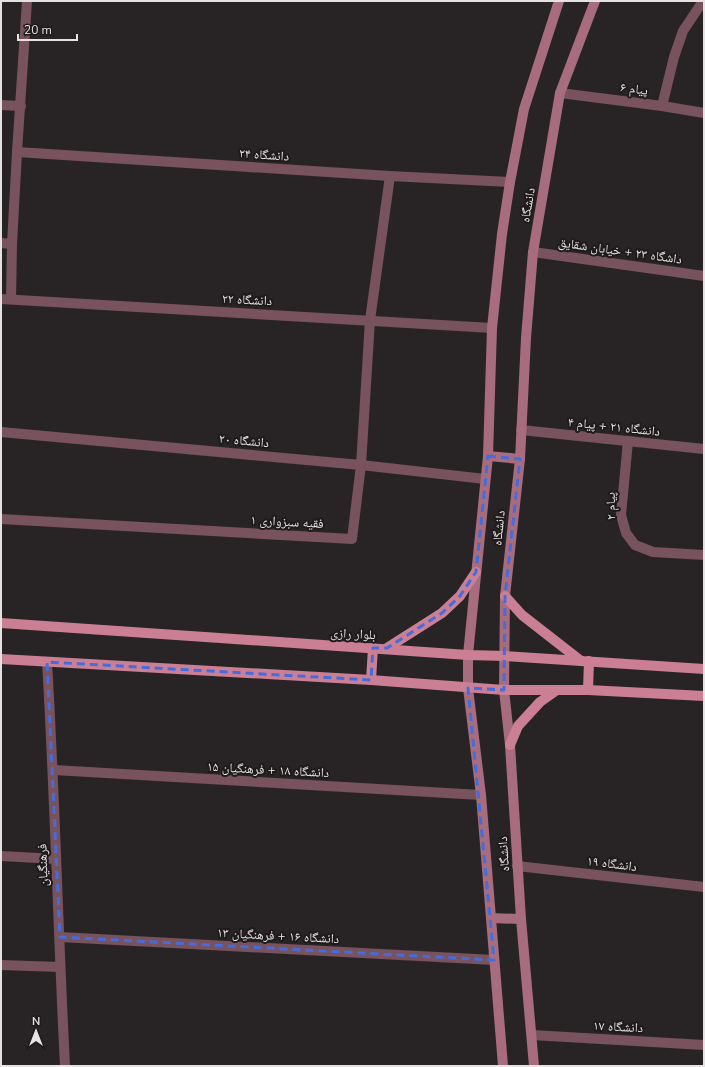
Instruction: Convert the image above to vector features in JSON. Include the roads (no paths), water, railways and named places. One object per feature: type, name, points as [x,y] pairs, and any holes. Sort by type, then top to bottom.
[{"type":"main road","name":"دانشگاه","points":[[503,1066],[481,795],[468,688],[468,655],[488,456],[492,328],[502,234],[524,109],[559,1]]},
{"type":"main road","name":"دانشگاه","points":[[534,1066],[517,866],[510,745],[504,690],[504,596],[520,459],[533,252],[560,93],[595,1]]},
{"type":"main road","points":[[488,456],[520,459]]},
{"type":"main road","points":[[387,648],[442,613],[460,596],[476,572]]},
{"type":"main road","points":[[504,596],[522,615],[585,661],[588,690]]},
{"type":"main road","name":"بلوار رازی","points":[[1,623],[387,648],[468,655],[704,669]]},
{"type":"main road","points":[[371,680],[373,648]]},
{"type":"main road","points":[[1,659],[371,680],[504,690],[588,690],[704,696]]},
{"type":"main road","points":[[510,745],[518,726],[540,702],[557,690]]},
{"type":"main road","points":[[491,918],[521,919]]},
{"type":"street","points":[[6,299],[12,244],[28,1]]},
{"type":"street","points":[[662,106],[674,57],[683,31],[703,1]]},
{"type":"street","name":"پیام ۶","points":[[560,93],[704,113]]},
{"type":"street","points":[[1,105],[21,106]]},
{"type":"street","name":"دانشگاه ۲۴","points":[[17,152],[390,176],[510,182]]},
{"type":"street","name":"فقیه سبزواری ۱","points":[[1,519],[352,539],[362,465],[370,320],[390,176]]},
{"type":"street","points":[[1,243],[12,244]]},
{"type":"street","name":"داشگاه ۲۳ + خیابان شقایق","points":[[533,252],[704,276]]},
{"type":"street","name":"دانشگاه ۲۲","points":[[6,299],[492,328]]},
{"type":"street","name":"دانشگاه ۲۱ + پیام ۴","points":[[521,430],[704,449]]},
{"type":"street","name":"دانشگاه ۲۰","points":[[1,432],[362,465],[485,479]]},
{"type":"street","name":"پیام ۲","points":[[628,441],[621,515],[626,533],[635,545],[653,552],[704,555]]},
{"type":"street","name":"فرهنگیان","points":[[47,662],[54,770],[56,859],[65,1066]]},
{"type":"street","name":"دانشگاه ۱۸ + فرهنگیان ۱۵","points":[[54,770],[481,795]]},
{"type":"street","points":[[1,856],[56,859]]},
{"type":"street","name":"دانشگاه ۱۹","points":[[517,866],[704,887]]},
{"type":"street","name":"دانشگاه ۱۶ + فرهنگیان ۱۳","points":[[60,938],[494,960]]},
{"type":"street","points":[[1,964],[60,966]]},
{"type":"street","name":"دانشگاه ۱۷","points":[[532,1035],[704,1044]]}]
